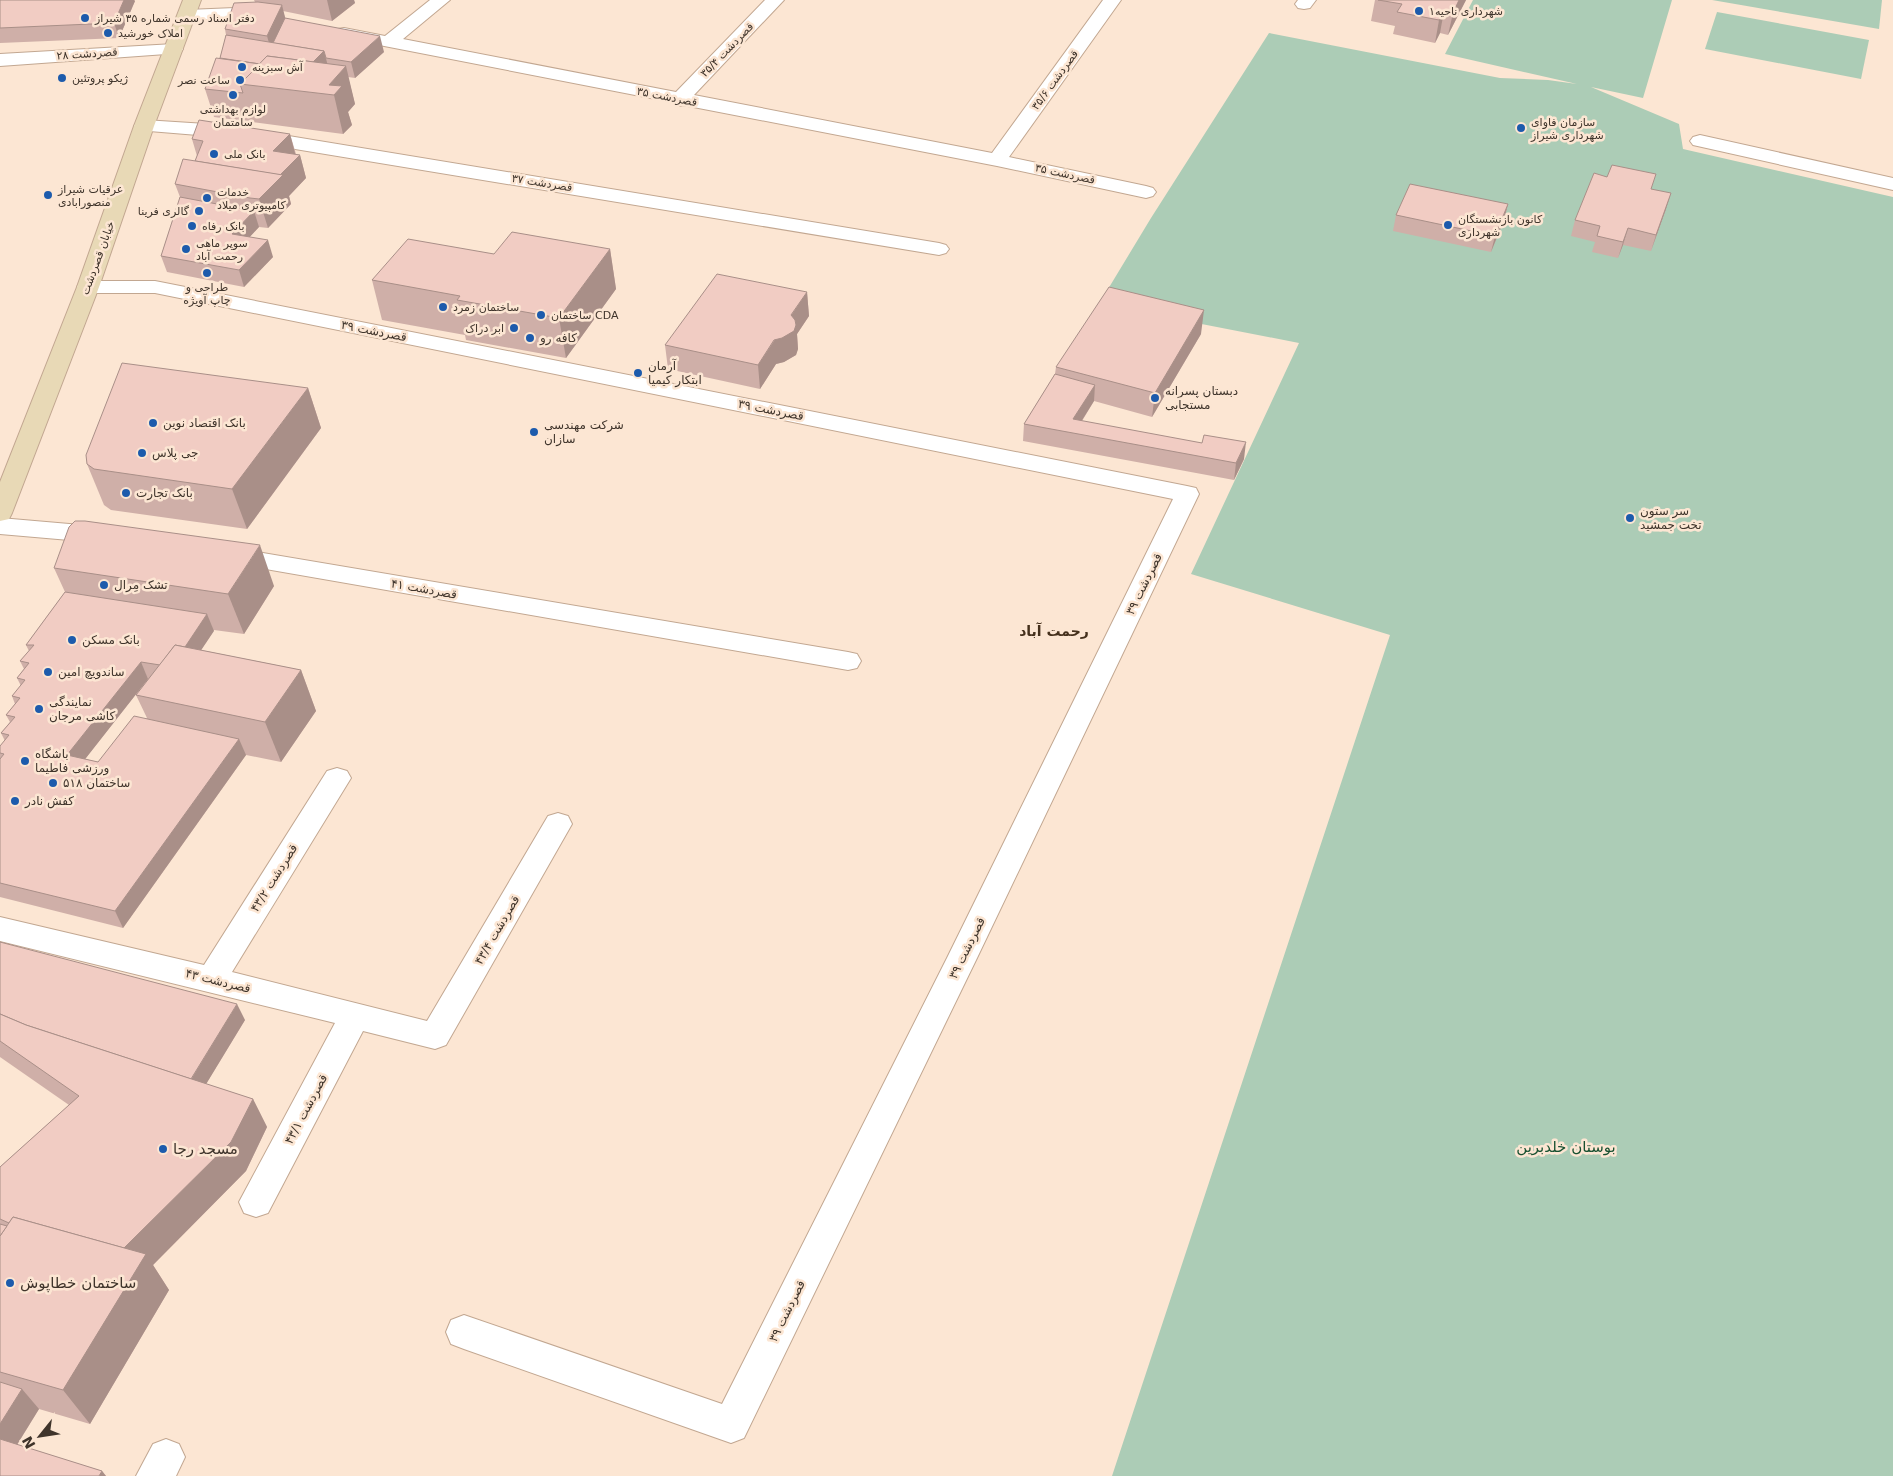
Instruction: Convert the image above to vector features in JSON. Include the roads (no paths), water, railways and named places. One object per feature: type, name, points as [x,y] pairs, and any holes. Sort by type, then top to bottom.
[{"type":"main road","name":"خیابان قصردشت","points":[[0,513],[88,287],[144,126],[189,7]]},
{"type":"street","points":[[388,42],[441,0]]},
{"type":"street","name":"قصردشت ۳۵/۴","points":[[679,100],[775,0]]},
{"type":"street","name":"قصردشت ۳۵/۶","points":[[997,160],[1112,0]]},
{"type":"street","points":[[189,7],[287,22]]},
{"type":"street","name":"قصردشت ۳۵","points":[[324,29],[679,100],[997,160],[1146,192]]},
{"type":"street","name":"قصردشت ۲۸","points":[[0,60],[174,49]]},
{"type":"street","name":"قصردشت ۳۷","points":[[144,126],[222,131],[939,249]]},
{"type":"street","points":[[1700,140],[1893,184]]},
{"type":"street","name":"قصردشت ۳۹","points":[[88,287],[155,287],[1187,494],[966,950],[731,1425],[464,1332]]},
{"type":"street","points":[[0,526],[70,531],[129,538]]},
{"type":"street","name":"قصردشت ۴۱","points":[[208,552],[848,661]]},
{"type":"street","name":"قصردشت ۴۳/۲","points":[[211,979],[337,778]]},
{"type":"street","name":"قصردشت ۴۳/۴","points":[[435,1036],[558,824]]},
{"type":"street","name":"قصردشت ۴۳","points":[[0,929],[211,979],[435,1036]]},
{"type":"street","name":"قصردشت ۴۳/۱","points":[[256,1202],[356,1016]]},
{"type":"place","name":"شهرداری ناحیه۱","points":[[1419,11]]},
{"type":"place","name":"دفتر اسناد رسمی شماره ۳۵ شیراز","points":[[85,18]]},
{"type":"place","name":"املاک خورشید","points":[[108,33]]},
{"type":"place","name":"آش سبزینه","points":[[242,67]]},
{"type":"place","name":"ژیکو پروتئین","points":[[62,78]]},
{"type":"place","name":"ساعت نصر","points":[[240,80]]},
{"type":"place","name":"لوازم بهداشتی سامتمان","points":[[233,95]]},
{"type":"place","name":"سازمان فاوای شهرداری شیراز","points":[[1521,128]]},
{"type":"place","name":"بانک ملی","points":[[214,154]]},
{"type":"place","name":"عرقیات شیراز منصورابادی","points":[[48,195]]},
{"type":"place","name":"خدمات کامپیوتری میلاد","points":[[207,198]]},
{"type":"place","name":"گالری فرینا","points":[[199,211]]},
{"type":"place","name":"کانون بازنشستگان شهرداری","points":[[1448,225]]},
{"type":"place","name":"بانک رفاه","points":[[192,226]]},
{"type":"place","name":"سوپر ماهی رحمت آباد","points":[[186,249]]},
{"type":"place","name":"طراحی و چاپ آویژه","points":[[207,273]]},
{"type":"place","name":"ساختمان زمرد","points":[[443,307]]},
{"type":"place","name":"ساختمان CDA","points":[[541,315]]},
{"type":"place","name":"ابر دراک","points":[[514,328]]},
{"type":"place","name":"کافه رو","points":[[530,338]]},
{"type":"place","name":"آرمان ابتکار کیمیا","points":[[638,373]]},
{"type":"place","name":"دبستان پسرانه مستجابی","points":[[1155,398]]},
{"type":"place","name":"بانک اقتصاد نوین","points":[[153,423]]},
{"type":"place","name":"شرکت مهندسی سازان","points":[[534,432]]},
{"type":"place","name":"جی پلاس","points":[[142,453]]},
{"type":"place","name":"بانک تجارت","points":[[126,493]]},
{"type":"place","name":"سر ستون تخت جمشید","points":[[1630,518]]},
{"type":"place","name":"تشک مِرال","points":[[104,585]]},
{"type":"place","name":"بانک مسکن","points":[[72,640]]},
{"type":"place","name":"ساندویچ امین","points":[[48,672]]},
{"type":"place","name":"نمایندگی کاشی مرجان","points":[[39,709]]},
{"type":"place","name":"باشگاه ورزشی فاطیما","points":[[25,761]]},
{"type":"place","name":"ساختمان ۵۱۸","points":[[53,783]]},
{"type":"place","name":"کفش نادر","points":[[15,801]]},
{"type":"place","name":"مسجد رجا","points":[[163,1149]]},
{"type":"place","name":"ساختمان خطاپوش","points":[[10,1283]]},
{"type":"district","name":"رحمت آباد","points":[[1054,631]]},
{"type":"park label","name":"بوستان خلدبرین","points":[[1566,1147]]}]
